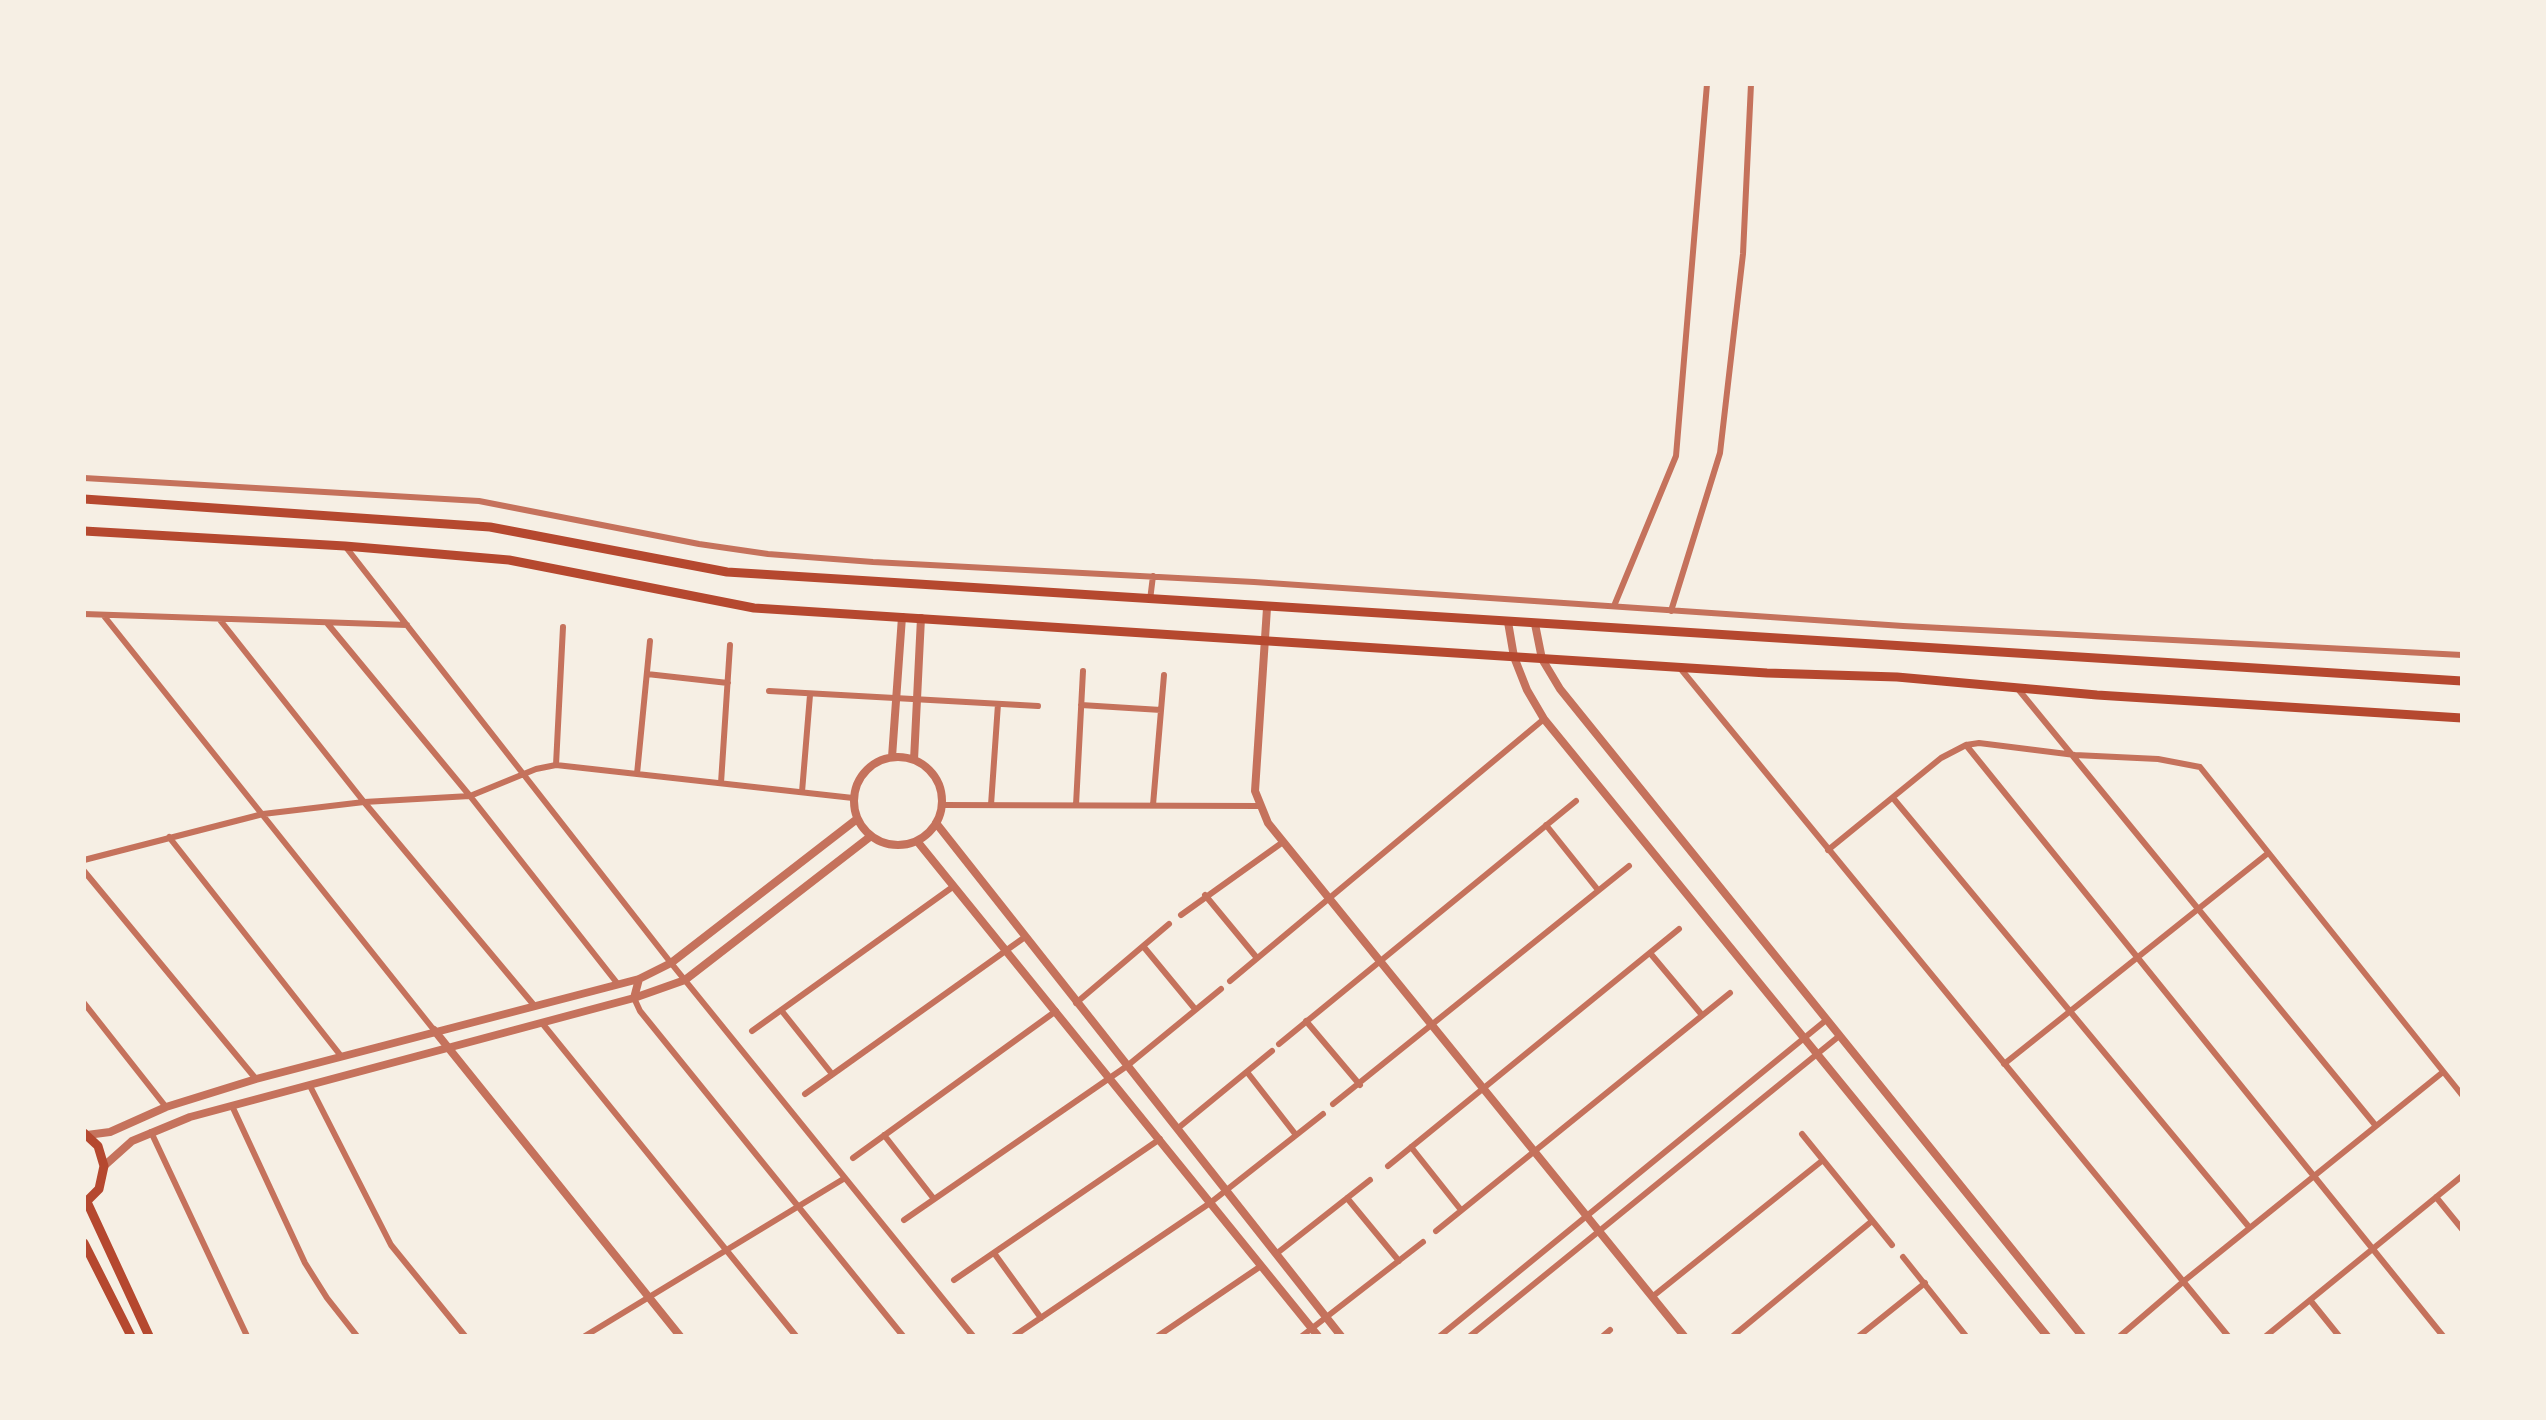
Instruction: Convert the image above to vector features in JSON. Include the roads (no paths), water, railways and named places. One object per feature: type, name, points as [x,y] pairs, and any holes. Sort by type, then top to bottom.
[{"type":"main road","points":[[84,499],[490,527],[727,572],[2462,681]]},
{"type":"main road","points":[[84,531],[345,546],[509,560],[754,608],[1766,673],[1897,677],[2018,688],[2462,718]]},
{"type":"main road","points":[[85,1134],[98,1146],[104,1166],[99,1189],[86,1203],[149,1336]]},
{"type":"main road","points":[[84,1243],[131,1336]]},
{"type":"main road","points":[[110,1294],[127,1286]]},
{"type":"street","points":[[1614,606],[1676,456],[1707,84]]},
{"type":"street","points":[[1671,611],[1720,453],[1743,254],[1751,84]]},
{"type":"street","points":[[84,478],[480,501],[699,544],[768,554],[1153,576],[1671,611],[2462,655]]},
{"type":"street","points":[[345,546],[671,963],[973,1336]]},
{"type":"street","points":[[1150,600],[1153,576]]},
{"type":"street","points":[[1267,608],[1255,776],[1259,806],[1283,842],[1684,1336]]},
{"type":"street","points":[[84,614],[104,617],[407,625]]},
{"type":"street","points":[[104,617],[680,1336]]},
{"type":"street","points":[[892,757],[902,617]]},
{"type":"street","points":[[914,760],[921,618]]},
{"type":"street","points":[[220,620],[364,802],[533,1004]]},
{"type":"street","points":[[1508,622],[1514,657],[1527,690],[1544,719],[2047,1336]]},
{"type":"street","points":[[327,623],[470,796],[617,984]]},
{"type":"street","points":[[1535,624],[1542,659],[1560,689],[1825,1021],[2082,1336]]},
{"type":"street","points":[[556,765],[563,627]]},
{"type":"street","points":[[637,774],[650,641]]},
{"type":"street","points":[[721,783],[730,645]]},
{"type":"street","points":[[1679,666],[2228,1336]]},
{"type":"street","points":[[1076,805],[1083,671]]},
{"type":"street","points":[[647,674],[728,683]]},
{"type":"street","points":[[1153,805],[1164,675]]},
{"type":"street","points":[[2018,688],[2376,1126]]},
{"type":"street","points":[[769,691],[1038,706]]},
{"type":"street","points":[[802,792],[810,695]]},
{"type":"street","points":[[991,805],[998,704]]},
{"type":"street","points":[[1081,705],[1161,710]]},
{"type":"street","points":[[1230,981],[1544,719]]},
{"type":"street","points":[[1828,850],[1941,758],[1966,745],[1999,744],[2075,755],[2158,759],[2200,767],[2462,1095]]},
{"type":"street","points":[[1966,745],[2444,1336]]},
{"type":"street","points":[[892,757],[914,760],[933,774],[938,783],[942,805],[936,824],[917,841],[888,844],[871,836],[858,819],[853,798],[856,786],[870,766],[892,757]]},
{"type":"street","points":[[84,860],[263,814],[364,802],[470,796],[522,774],[556,765],[853,798]]},
{"type":"street","points":[[1893,798],[2249,1227]]},
{"type":"street","points":[[1279,1044],[1576,801]]},
{"type":"street","points":[[942,805],[1259,806]]},
{"type":"street","points":[[85,1134],[110,1132],[166,1107],[256,1079],[533,1004],[639,979],[671,963],[858,819]]},
{"type":"street","points":[[936,824],[1341,1336]]},
{"type":"street","points":[[1546,825],[1598,890]]},
{"type":"street","points":[[104,1166],[132,1141],[190,1117],[233,1108],[447,1047],[634,998],[685,980],[871,836]]},
{"type":"street","points":[[169,837],[341,1056]]},
{"type":"street","points":[[917,841],[1315,1332]]},
{"type":"street","points":[[1181,915],[1205,895],[1283,842]]},
{"type":"street","points":[[2004,1064],[2267,854]]},
{"type":"street","points":[[1333,1104],[1434,1026],[1629,866]]},
{"type":"street","points":[[84,871],[256,1079]]},
{"type":"street","points":[[752,1031],[954,886]]},
{"type":"street","points":[[1205,895],[1257,958]]},
{"type":"street","points":[[1076,1003],[1169,924]]},
{"type":"street","points":[[1388,1166],[1679,929]]},
{"type":"street","points":[[805,1094],[1024,937]]},
{"type":"street","points":[[1143,946],[1195,1009]]},
{"type":"street","points":[[1650,953],[1702,1015]]},
{"type":"street","points":[[639,979],[634,998],[640,1011],[904,1336]]},
{"type":"street","points":[[904,1220],[1126,1066],[1221,989]]},
{"type":"street","points":[[1436,1231],[1730,993]]},
{"type":"street","points":[[84,1003],[166,1107]]},
{"type":"street","points":[[781,1010],[832,1074]]},
{"type":"street","points":[[853,1158],[1056,1011]]},
{"type":"street","points":[[1306,1021],[1360,1085]]},
{"type":"street","points":[[1440,1336],[1825,1021]]},
{"type":"street","points":[[542,1023],[796,1336]]},
{"type":"street","points":[[1470,1336],[1838,1037]]},
{"type":"street","points":[[1177,1129],[1272,1051]]},
{"type":"street","points":[[1247,1072],[1296,1135]]},
{"type":"street","points":[[2120,1336],[2249,1227],[2443,1072]]},
{"type":"street","points":[[310,1086],[391,1245],[465,1336]]},
{"type":"street","points":[[233,1108],[305,1263],[327,1298],[357,1336]]},
{"type":"street","points":[[1014,1336],[1210,1203],[1323,1114]]},
{"type":"street","points":[[150,1132],[247,1336]]},
{"type":"street","points":[[1802,1134],[1892,1245]]},
{"type":"street","points":[[884,1135],[934,1199]]},
{"type":"street","points":[[954,1280],[1160,1139]]},
{"type":"street","points":[[1411,1147],[1461,1210]]},
{"type":"street","points":[[1652,1297],[1823,1160]]},
{"type":"street","points":[[2266,1336],[2462,1176]]},
{"type":"street","points":[[585,1336],[845,1178]]},
{"type":"street","points":[[1276,1254],[1370,1180]]},
{"type":"street","points":[[2437,1196],[2462,1229]]},
{"type":"street","points":[[1347,1198],[1399,1261]]},
{"type":"street","points":[[1733,1336],[1872,1221]]},
{"type":"street","points":[[1302,1336],[1315,1332],[1327,1318],[1423,1241]]},
{"type":"street","points":[[994,1253],[1041,1318]]},
{"type":"street","points":[[1903,1257],[1966,1336]]},
{"type":"street","points":[[1158,1336],[1261,1266]]},
{"type":"street","points":[[1859,1336],[1925,1283]]},
{"type":"street","points":[[2310,1300],[2339,1336]]},
{"type":"street","points":[[1603,1336],[1610,1330]]}]
